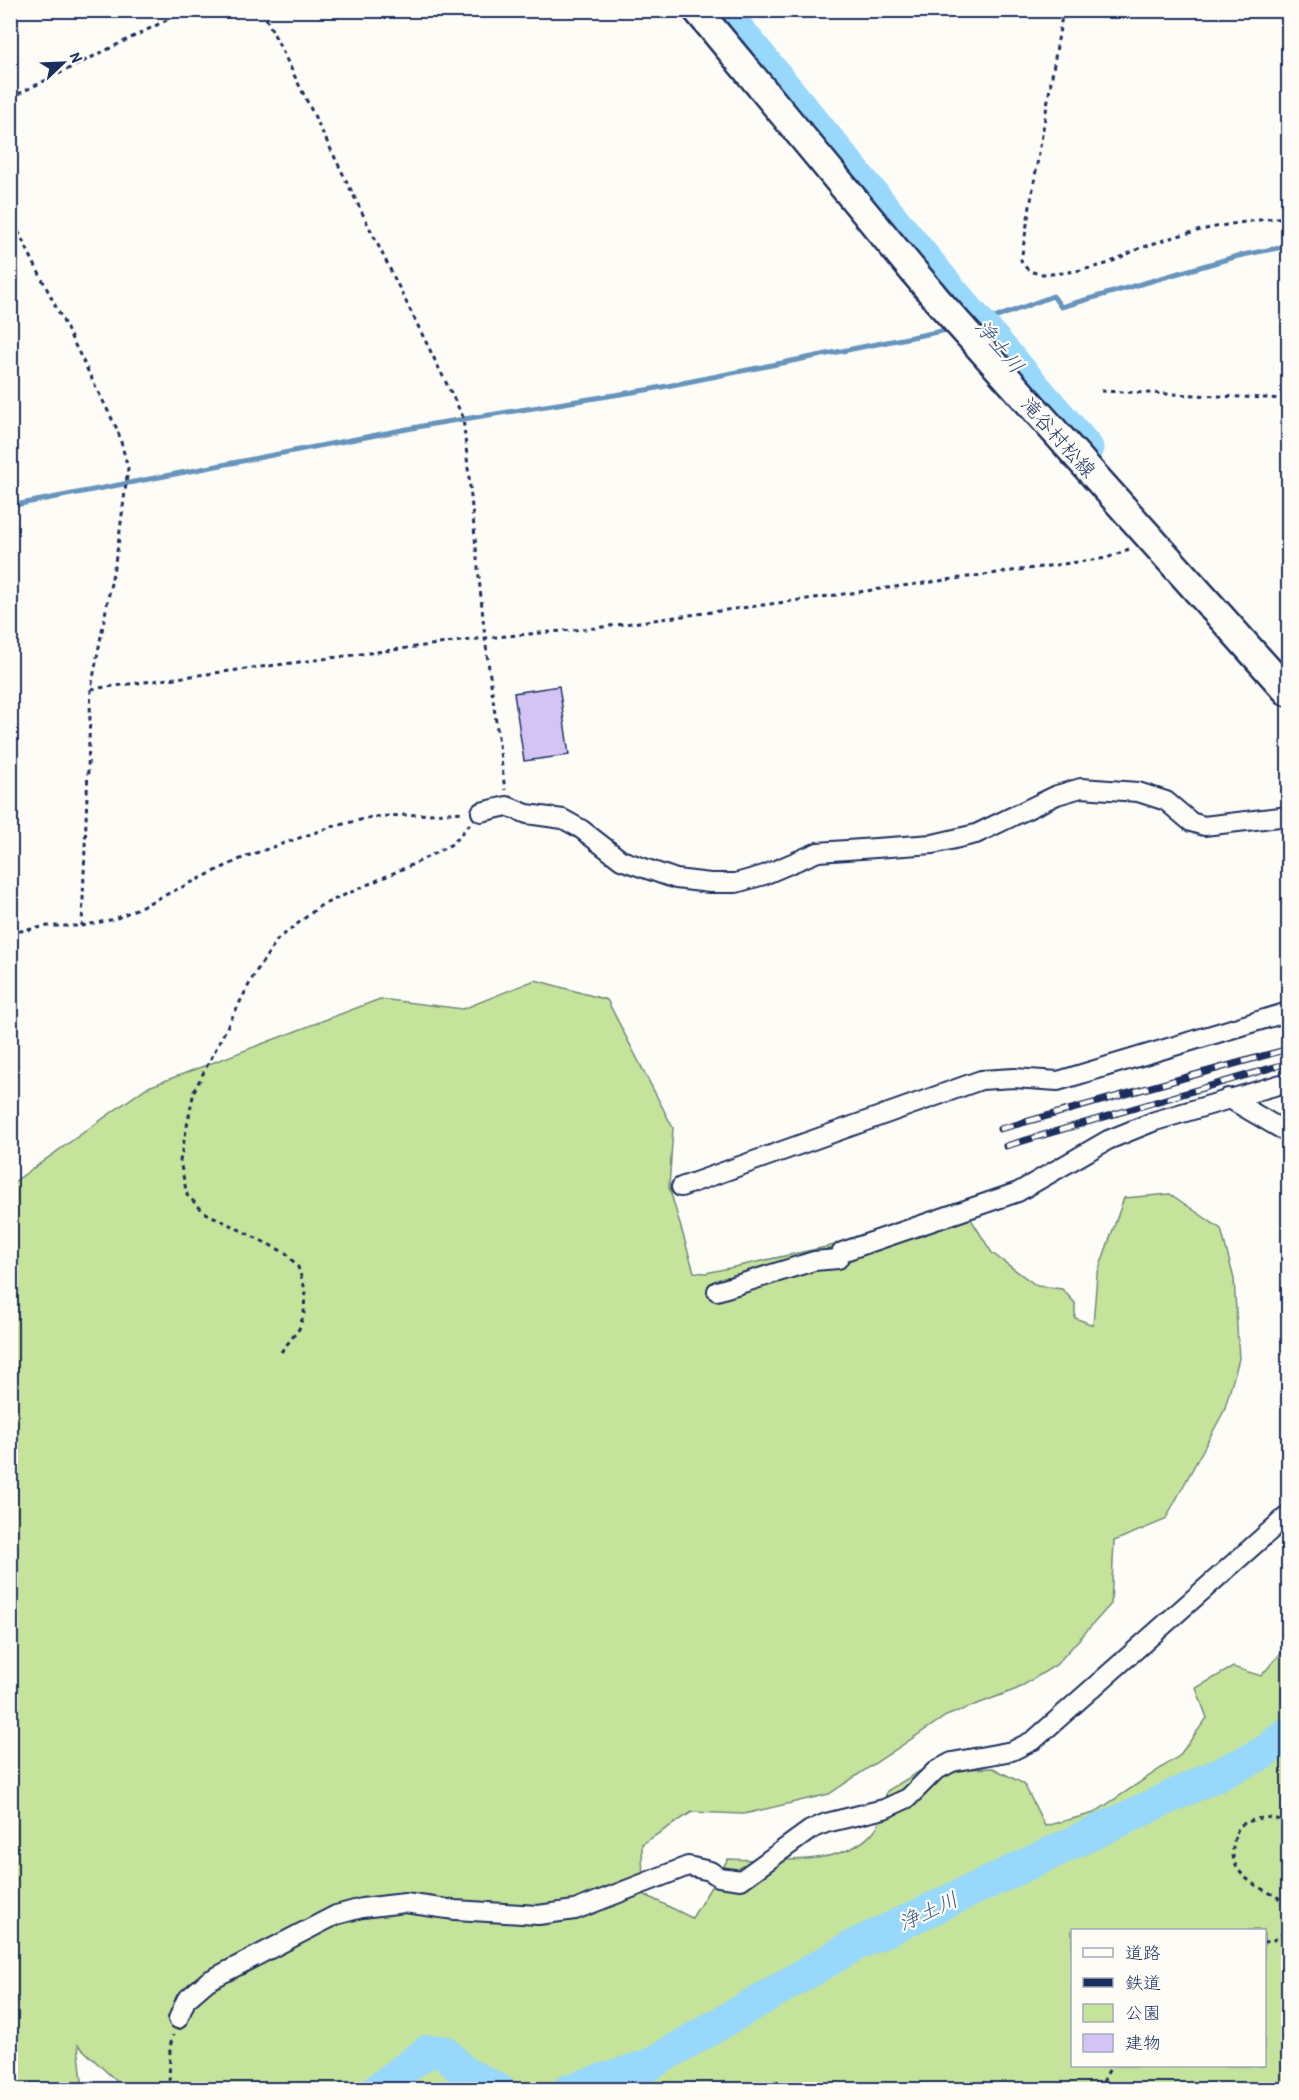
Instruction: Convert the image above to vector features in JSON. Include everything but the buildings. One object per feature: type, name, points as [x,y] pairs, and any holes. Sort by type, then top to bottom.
[{"type":"main road","name":"滝谷村松線","points":[[697,10],[952,317],[1288,693]]},
{"type":"street","points":[[481,812],[507,806],[527,814],[563,819],[581,829],[621,861],[651,872],[710,883],[736,883],[764,875],[818,852],[933,844],[976,834],[1058,795],[1081,788],[1138,792],[1166,801],[1191,822],[1204,826],[1288,816]]},
{"type":"street","points":[[681,1186],[981,1080],[1014,1078],[1058,1081],[1288,1012]]},
{"type":"street","points":[[717,1291],[814,1262],[838,1259],[842,1252],[1018,1192],[1108,1140],[1155,1121],[1288,1082]]},
{"type":"street","points":[[1228,1098],[1288,1133]]},
{"type":"street","points":[[178,2019],[186,2000],[208,1981],[336,1915],[362,1908],[405,1902],[455,1910],[538,1915],[575,1910],[688,1866],[710,1870],[718,1877],[741,1880],[810,1830],[826,1823],[884,1809],[908,1798],[935,1771],[952,1762],[1012,1751],[1034,1740],[1288,1515]]},
{"type":"path","points":[[10,98],[188,10]]},
{"type":"path","points":[[262,10],[464,417],[485,638],[507,806]]},
{"type":"path","points":[[1064,10],[1039,139],[1021,260],[1024,267],[1032,272],[1047,274],[1105,264],[1144,247],[1190,234],[1248,221],[1288,217]]},
{"type":"path","points":[[10,215],[118,431],[128,468],[118,546],[92,689],[82,926]]},
{"type":"path","points":[[1101,391],[1288,399]]},
{"type":"path","points":[[92,689],[485,638],[607,626],[1107,558],[1125,552],[1146,533]]},
{"type":"path","points":[[10,933],[48,926],[82,926],[115,919],[248,856],[332,827],[372,817],[481,812]]},
{"type":"path","points":[[281,1352],[299,1329],[304,1314],[305,1289],[298,1267],[286,1253],[204,1212],[187,1195],[180,1161],[194,1091],[254,975],[277,940],[320,906],[452,844],[481,812]]},
{"type":"path","points":[[1288,1823],[1274,1816],[1257,1818],[1239,1826],[1233,1842],[1231,1859],[1239,1873],[1262,1889],[1284,1900],[1288,1910]]},
{"type":"path","points":[[1266,1942],[1272,1941],[1286,1932],[1288,1922]]},
{"type":"path","points":[[1176,1929],[1196,1929]]},
{"type":"path","points":[[169,2090],[170,2047],[178,2019]]},
{"type":"path","points":[[1099,2090],[1110,2067]]},
{"type":"green space","points":[[535,980],[607,1000],[673,1128],[669,1187],[694,1272],[706,1273],[969,1216],[992,1253],[1037,1286],[1062,1289],[1075,1303],[1075,1318],[1093,1325],[1097,1275],[1124,1198],[1170,1194],[1221,1229],[1234,1279],[1239,1359],[1224,1411],[1165,1520],[1114,1541],[1111,1604],[1056,1665],[1017,1689],[946,1716],[829,1794],[744,1814],[692,1812],[642,1844],[643,1894],[692,1918],[728,1859],[808,1859],[848,1850],[864,1840],[877,1827],[887,1791],[920,1771],[993,1768],[1024,1784],[1045,1826],[1094,1813],[1179,1756],[1207,1718],[1196,1688],[1233,1667],[1261,1676],[1288,1645],[1288,2089],[126,2090],[78,2045],[83,2089],[11,2089],[10,1185],[146,1088],[380,999],[463,1009]]},
{"type":"waterway","name":"浄土川","points":[[722,10],[948,287],[1087,448]]},
{"type":"waterway","points":[[973,326],[1053,296],[1061,307],[1238,256],[1288,246]]},
{"type":"waterway","points":[[10,506],[433,424],[652,389],[952,329]]},
{"type":"waterway","name":"浄土川","points":[[569,2090],[647,2066],[855,1945],[1262,1754],[1288,1733]]},
{"type":"waterway","name":"浄土川","points":[[377,2090],[428,2051],[445,2052],[462,2071],[499,2090]]},
{"type":"railway","points":[[1000,1129],[1288,1049]]},
{"type":"railway","points":[[1006,1146],[1288,1063]]}]
